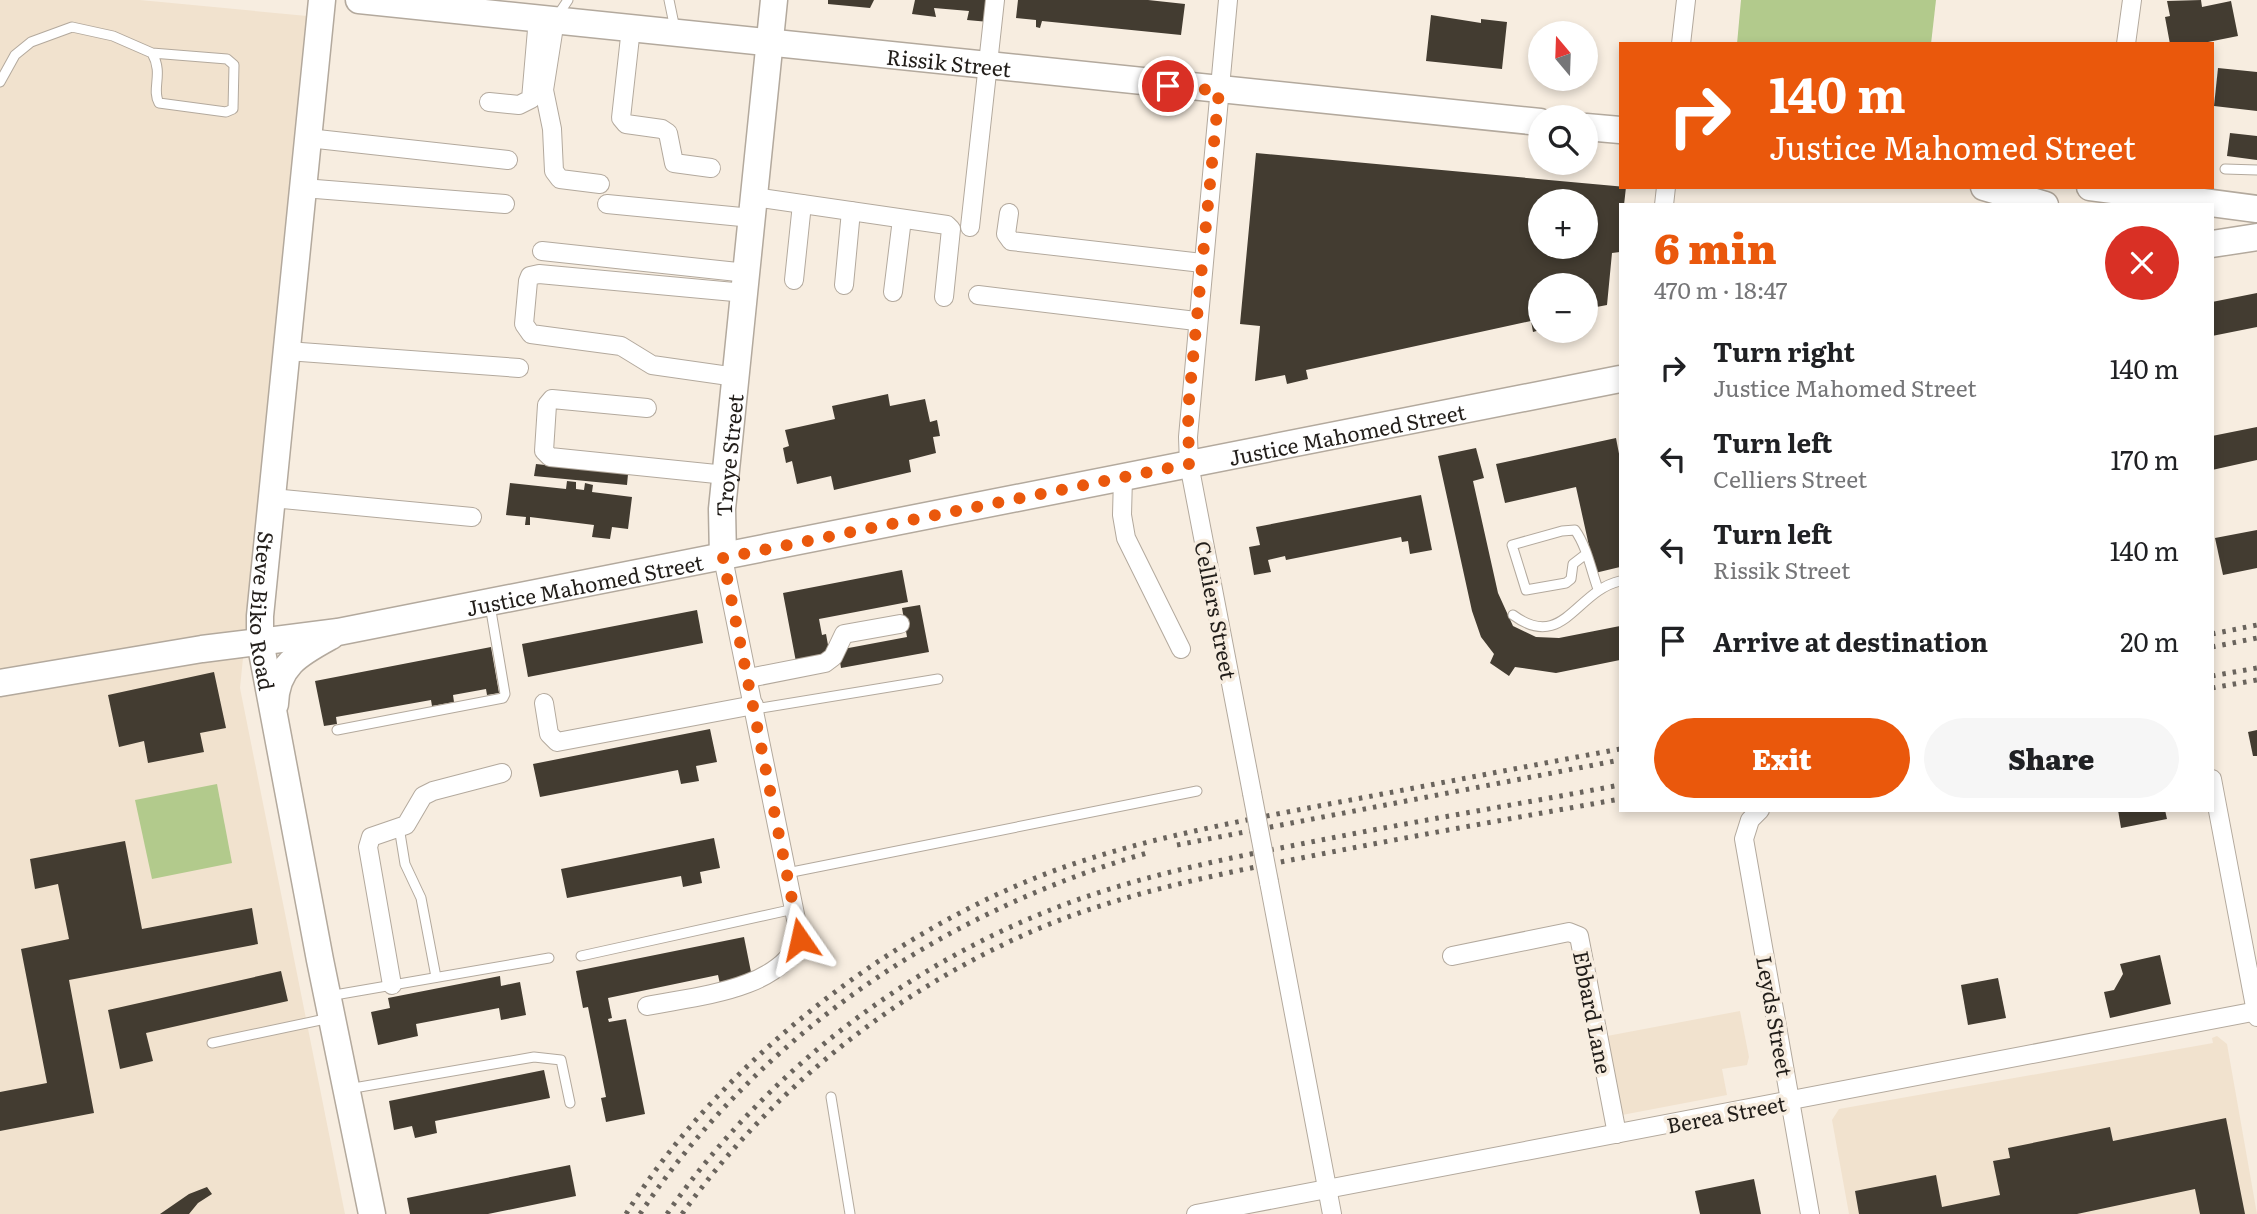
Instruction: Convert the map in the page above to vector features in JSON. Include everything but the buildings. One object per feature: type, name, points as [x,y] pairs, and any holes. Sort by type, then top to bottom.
[{"type":"main road","name":"Steve Biko Road","points":[[322,0],[260,641],[329,1007],[372,1214]]},
{"type":"main road","name":"Rissik Street","points":[[359,0],[540,12],[676,33],[1528,121]]},
{"type":"main road","name":"Troye Street","points":[[723,558],[722,509],[774,0]]},
{"type":"main road","points":[[1598,128],[1619,130]]},
{"type":"main road","points":[[1991,189],[2038,203]]},
{"type":"main road","points":[[2106,192],[2204,203]]},
{"type":"main road","points":[[2214,204],[2257,209]]},
{"type":"main road","points":[[2214,227],[2257,231]]},
{"type":"main road","points":[[2214,244],[2257,237]]},
{"type":"main road","name":"Justice Mahomed Street","points":[[0,683],[260,641],[338,632],[1619,379]]},
{"type":"main road","points":[[275,729],[277,685],[285,667],[305,651],[338,632]]},
{"type":"street","points":[[970,228],[990,66],[995,0]]},
{"type":"street","name":"Celliers Street","points":[[1228,0],[1188,410],[1189,464],[1332,1214]]},
{"type":"street","points":[[1681,42],[1686,0]]},
{"type":"street","points":[[2126,42],[2132,0]]},
{"type":"street","points":[[489,102],[519,106],[531,99],[540,12]]},
{"type":"street","points":[[540,12],[544,90],[552,129],[555,175],[600,184]]},
{"type":"street","points":[[631,28],[621,118],[629,125],[666,131],[670,136],[674,163],[711,168]]},
{"type":"street","points":[[308,138],[508,160]]},
{"type":"street","points":[[303,188],[505,204]]},
{"type":"street","points":[[607,204],[753,208],[802,204],[950,227],[944,297]]},
{"type":"street","points":[[794,280],[802,204]]},
{"type":"street","points":[[844,285],[851,211]]},
{"type":"street","points":[[1009,213],[1006,234],[1011,241],[1202,263]]},
{"type":"street","points":[[893,292],[902,219]]},
{"type":"street","points":[[542,251],[746,283]]},
{"type":"street","points":[[736,377],[652,365],[621,346],[531,334],[524,324],[528,281],[530,276],[539,275],[746,283]]},
{"type":"street","points":[[978,295],[1196,321]]},
{"type":"street","points":[[287,351],[519,368]]},
{"type":"street","points":[[647,408],[552,399],[547,405],[544,451],[550,457],[726,475]]},
{"type":"street","points":[[1123,477],[1122,515],[1126,538],[1181,649]]},
{"type":"street","points":[[272,498],[472,517]]},
{"type":"street","name":"Troye Street","points":[[647,1006],[748,985],[795,950],[800,939],[723,558]]},
{"type":"street","points":[[749,678],[825,663],[833,657],[844,634],[900,624]]},
{"type":"street","points":[[544,703],[548,734],[557,742],[754,707]]},
{"type":"street","points":[[391,985],[368,847],[371,837],[406,825],[423,796],[433,791],[502,773]]},
{"type":"street","points":[[2214,789],[2257,1013]]},
{"type":"street","name":"Leyds Street","points":[[1755,815],[1745,829],[1745,848],[1810,1214]]},
{"type":"street","name":"Ebbard Lane","points":[[1452,956],[1569,932],[1579,936],[1617,1134]]},
{"type":"street","name":"Berea Street","points":[[1196,1214],[2257,1013]]},
{"type":"lane","points":[[668,0],[676,33]]},
{"type":"lane","points":[[0,82],[15,55],[31,41],[72,27],[113,36],[152,52],[227,59],[234,65],[233,108],[226,112],[159,103],[156,99],[159,70],[152,52]]},
{"type":"lane","points":[[2224,169],[2257,170]]},
{"type":"lane","points":[[1586,554],[1573,564],[1571,579],[1566,583],[1526,590],[1512,545],[1550,533],[1575,530],[1586,554],[1598,589]]},
{"type":"lane","points":[[1513,615],[1529,627],[1539,629],[1550,626],[1562,622],[1598,589],[1619,581]]},
{"type":"lane","points":[[337,730],[503,698],[505,694],[490,603]]},
{"type":"lane","points":[[754,707],[938,679]]},
{"type":"lane","points":[[787,873],[1197,791]]},
{"type":"lane","points":[[399,827],[405,864],[421,898],[436,977]]},
{"type":"lane","points":[[581,956],[794,909]]},
{"type":"lane","points":[[212,1043],[391,985],[549,958]]},
{"type":"lane","points":[[346,1090],[534,1057],[551,1057],[561,1060],[570,1103]]},
{"type":"lane","points":[[831,1097],[850,1214]]},
{"type":"shaded area","points":[[0,0],[140,0],[307,16],[240,688],[345,1214],[0,1214]]},
{"type":"shaded area","points":[[1740,1011],[1749,1057],[1747,1065],[1722,1069],[1727,1095],[1622,1115],[1607,1036]]},
{"type":"shaded area","points":[[2217,1036],[2227,1044],[2257,1214],[1849,1214],[1832,1120],[1839,1109],[2213,1043],[2212,1038]]},
{"type":"green space","points":[[1741,0],[1936,0],[1931,42],[1737,42]]},
{"type":"green space","points":[[217,784],[232,863],[152,879],[135,800]]},
{"type":"railway","points":[[2214,634],[2257,625]]},
{"type":"railway","points":[[2214,647],[2257,638]]},
{"type":"railway","points":[[2214,676],[2257,668]]},
{"type":"railway","points":[[2214,688],[2257,680]]},
{"type":"railway","points":[[626,1214],[665,1157],[711,1103],[763,1052],[819,1004],[878,961],[940,924],[1003,892],[1067,866],[1131,846],[1296,810],[1619,749]]},
{"type":"railway","points":[[1177,845],[1619,760]]},
{"type":"railway","points":[[667,1214],[746,1116],[791,1072],[840,1031],[891,994],[944,961],[1000,932],[1089,896],[1186,868],[1619,785]]},
{"type":"railway","points":[[682,1214],[751,1130],[830,1055],[919,991],[1015,939],[1084,911],[1192,881],[1341,850],[1619,799]]},
{"type":"railway","points":[[640,1214],[688,1150],[741,1090],[799,1037],[861,988],[928,946],[998,909],[1071,878],[1147,853]]},
{"type":"route","points":[[800,939],[723,558],[1189,464],[1188,410],[1219,91],[1168,86]]}]
